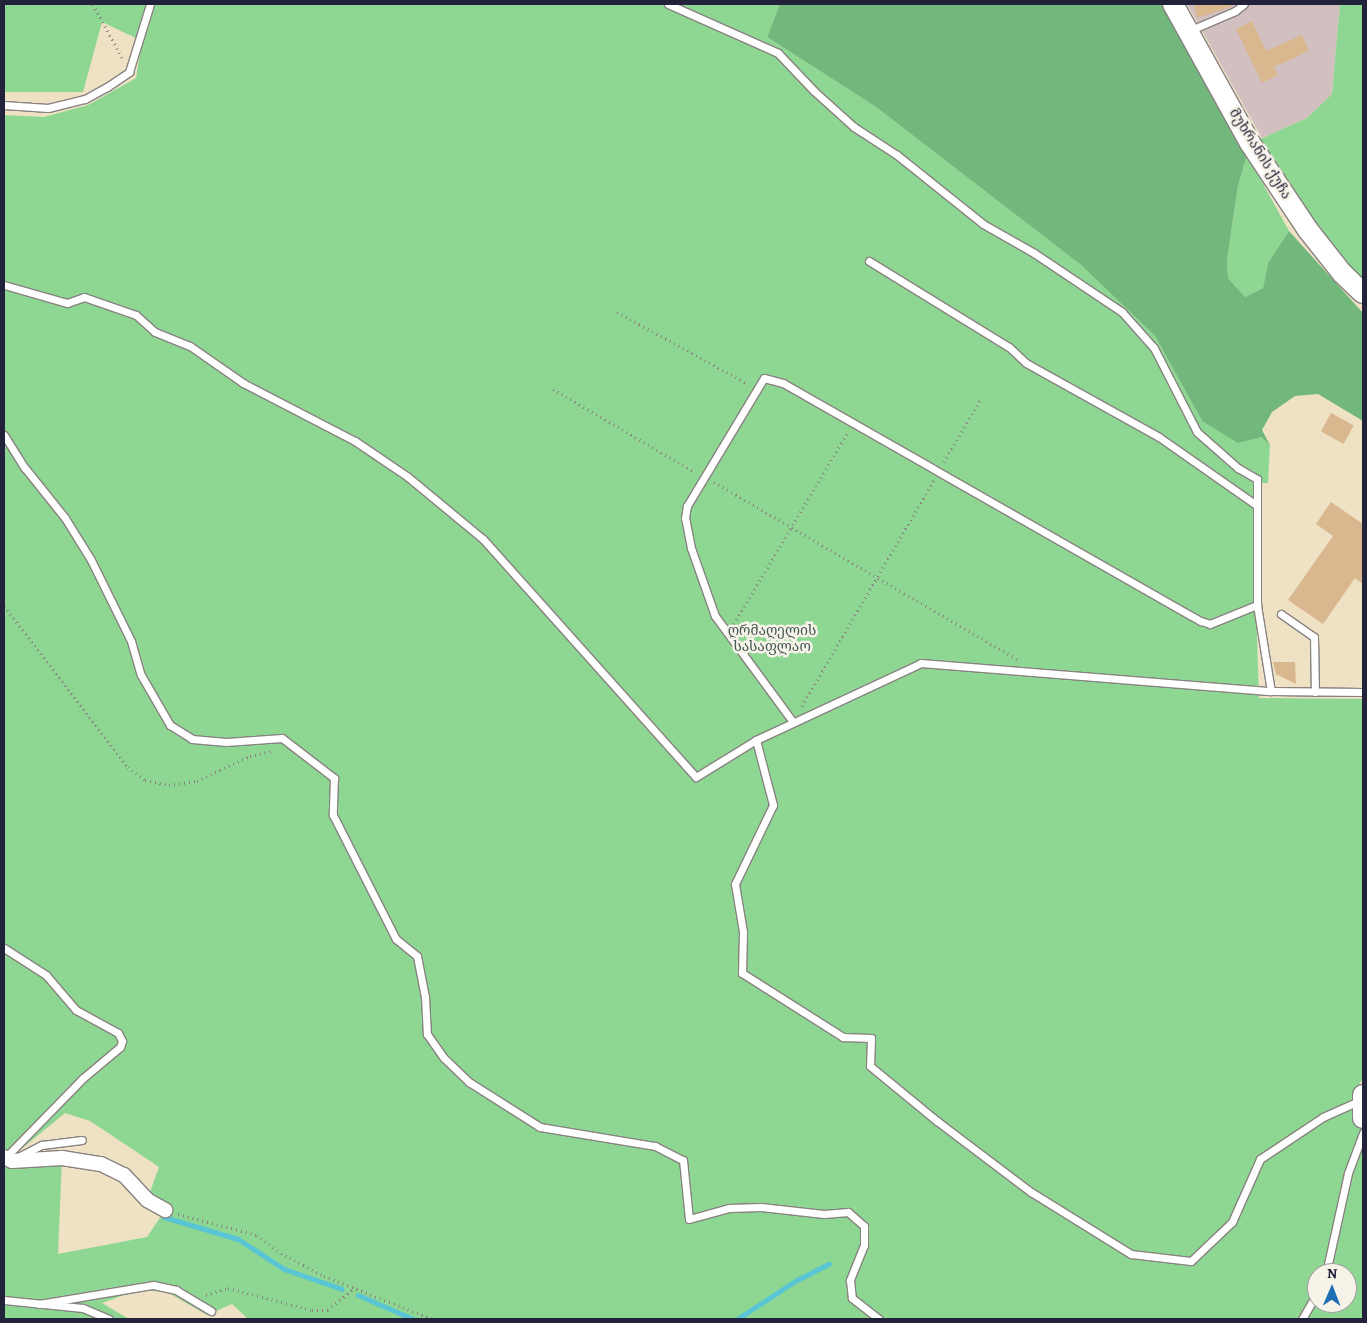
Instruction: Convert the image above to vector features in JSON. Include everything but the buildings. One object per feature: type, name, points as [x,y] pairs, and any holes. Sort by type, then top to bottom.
[{"type":"street","name":"მუხრანის ქუჩა","points":[[1173,4],[1250,143],[1308,230],[1342,273],[1363,293]]},
{"type":"street","points":[[7,1159],[62,1158],[101,1164],[124,1175],[147,1200],[165,1210]]},
{"type":"lane","points":[[4,105],[48,108],[85,99],[129,72],[150,4]]},
{"type":"lane","points":[[668,4],[778,53],[814,91],[854,126],[897,155],[983,224],[1034,253],[1122,312],[1154,348],[1197,432],[1238,468],[1257,479],[1257,605],[1271,691]]},
{"type":"lane","points":[[1188,31],[1235,11],[1244,4]]},
{"type":"lane","points":[[869,261],[1009,347],[1026,362],[1160,438],[1256,506]]},
{"type":"lane","points":[[4,285],[67,303],[84,296],[136,315],[155,332],[190,346],[237,380],[355,442],[408,477],[483,539],[588,652],[696,777],[756,740],[921,663],[1271,691],[1363,692]]},
{"type":"lane","points":[[793,722],[715,616],[691,548],[685,518],[687,506],[764,378],[771,377],[854,423],[1201,621],[1210,624],[1257,605]]},
{"type":"lane","points":[[4,435],[25,468],[65,518],[91,560],[130,641],[141,675],[170,726],[192,739],[226,742],[282,738],[334,778],[333,815],[396,939],[417,956],[425,998],[427,1034],[444,1058],[469,1082],[540,1127],[655,1146],[683,1160],[689,1219],[729,1208],[760,1207],[824,1214],[848,1212],[864,1226],[864,1245],[850,1280],[852,1298],[879,1319]]},
{"type":"lane","points":[[1281,614],[1314,637],[1315,692]]},
{"type":"lane","points":[[756,740],[773,805],[735,884],[743,932],[742,973],[843,1037],[871,1038],[870,1066],[937,1121],[1031,1192],[1132,1254],[1190,1261],[1232,1222],[1260,1159],[1323,1118],[1363,1104]]},
{"type":"lane","points":[[4,948],[46,975],[76,1010],[118,1032],[122,1041],[120,1047],[83,1078],[7,1159]]},
{"type":"lane","points":[[1328,1263],[1348,1174],[1363,1133]]},
{"type":"lane","points":[[7,1159],[42,1145],[82,1140]]},
{"type":"lane","points":[[39,1304],[153,1285],[176,1290],[194,1299],[211,1311]]},
{"type":"lane","points":[[4,1300],[83,1308],[109,1319]]},
{"type":"path","points":[[93,4],[129,72]]},
{"type":"path","points":[[617,312],[756,389]]},
{"type":"path","points":[[553,389],[1039,672]]},
{"type":"path","points":[[793,722],[982,397]]},
{"type":"path","points":[[728,633],[854,423]]},
{"type":"path","points":[[4,606],[128,767],[146,780],[169,785],[197,781],[250,756],[294,746]]},
{"type":"path","points":[[165,1210],[257,1235],[280,1253],[324,1276],[432,1319]]},
{"type":"path","points":[[194,1299],[228,1288],[312,1310],[328,1310],[355,1287]]},
{"type":"shaded area","points":[[1187,4],[1340,4],[1332,94],[1307,118],[1262,138]]},
{"type":"green space","name":"ღრმაღელის სასაფლაო","points":[[4,4],[780,4],[767,37],[876,107],[1081,265],[1155,336],[1202,421],[1261,437],[1270,445],[1268,483],[1255,483],[1253,515],[1259,698],[1363,699],[1363,1078],[1357,1088],[1363,1125],[1363,1319],[248,1319],[232,1304],[207,1315],[167,1292],[138,1290],[102,1303],[129,1319],[4,1319],[4,115],[44,117],[88,105],[136,78],[142,41],[102,22],[83,92],[4,92]],"holes":[[[65,1113],[90,1121],[159,1167],[147,1200],[165,1210],[147,1237],[58,1254],[62,1158],[8,1160]]]},
{"type":"green space","points":[[780,4],[1161,4],[1247,155],[1238,186],[1227,260],[1228,278],[1245,297],[1263,288],[1268,263],[1289,231],[1363,313],[1363,421],[1318,394],[1295,396],[1272,412],[1262,430],[1270,445],[1261,437],[1238,443],[1202,421],[1155,336],[1081,265],[876,107],[767,37]]},
{"type":"green space","points":[[1340,4],[1363,4],[1363,280],[1336,253],[1258,140],[1307,118],[1332,94]]},
{"type":"green space","points":[[1247,155],[1289,231],[1268,263],[1263,288],[1245,297],[1228,278],[1227,260],[1238,186]]},
{"type":"waterway","points":[[164,1217],[238,1239],[284,1269],[342,1289]]},
{"type":"waterway","points":[[737,1319],[795,1281],[829,1264]]},
{"type":"waterway","points":[[358,1295],[413,1319]]}]
